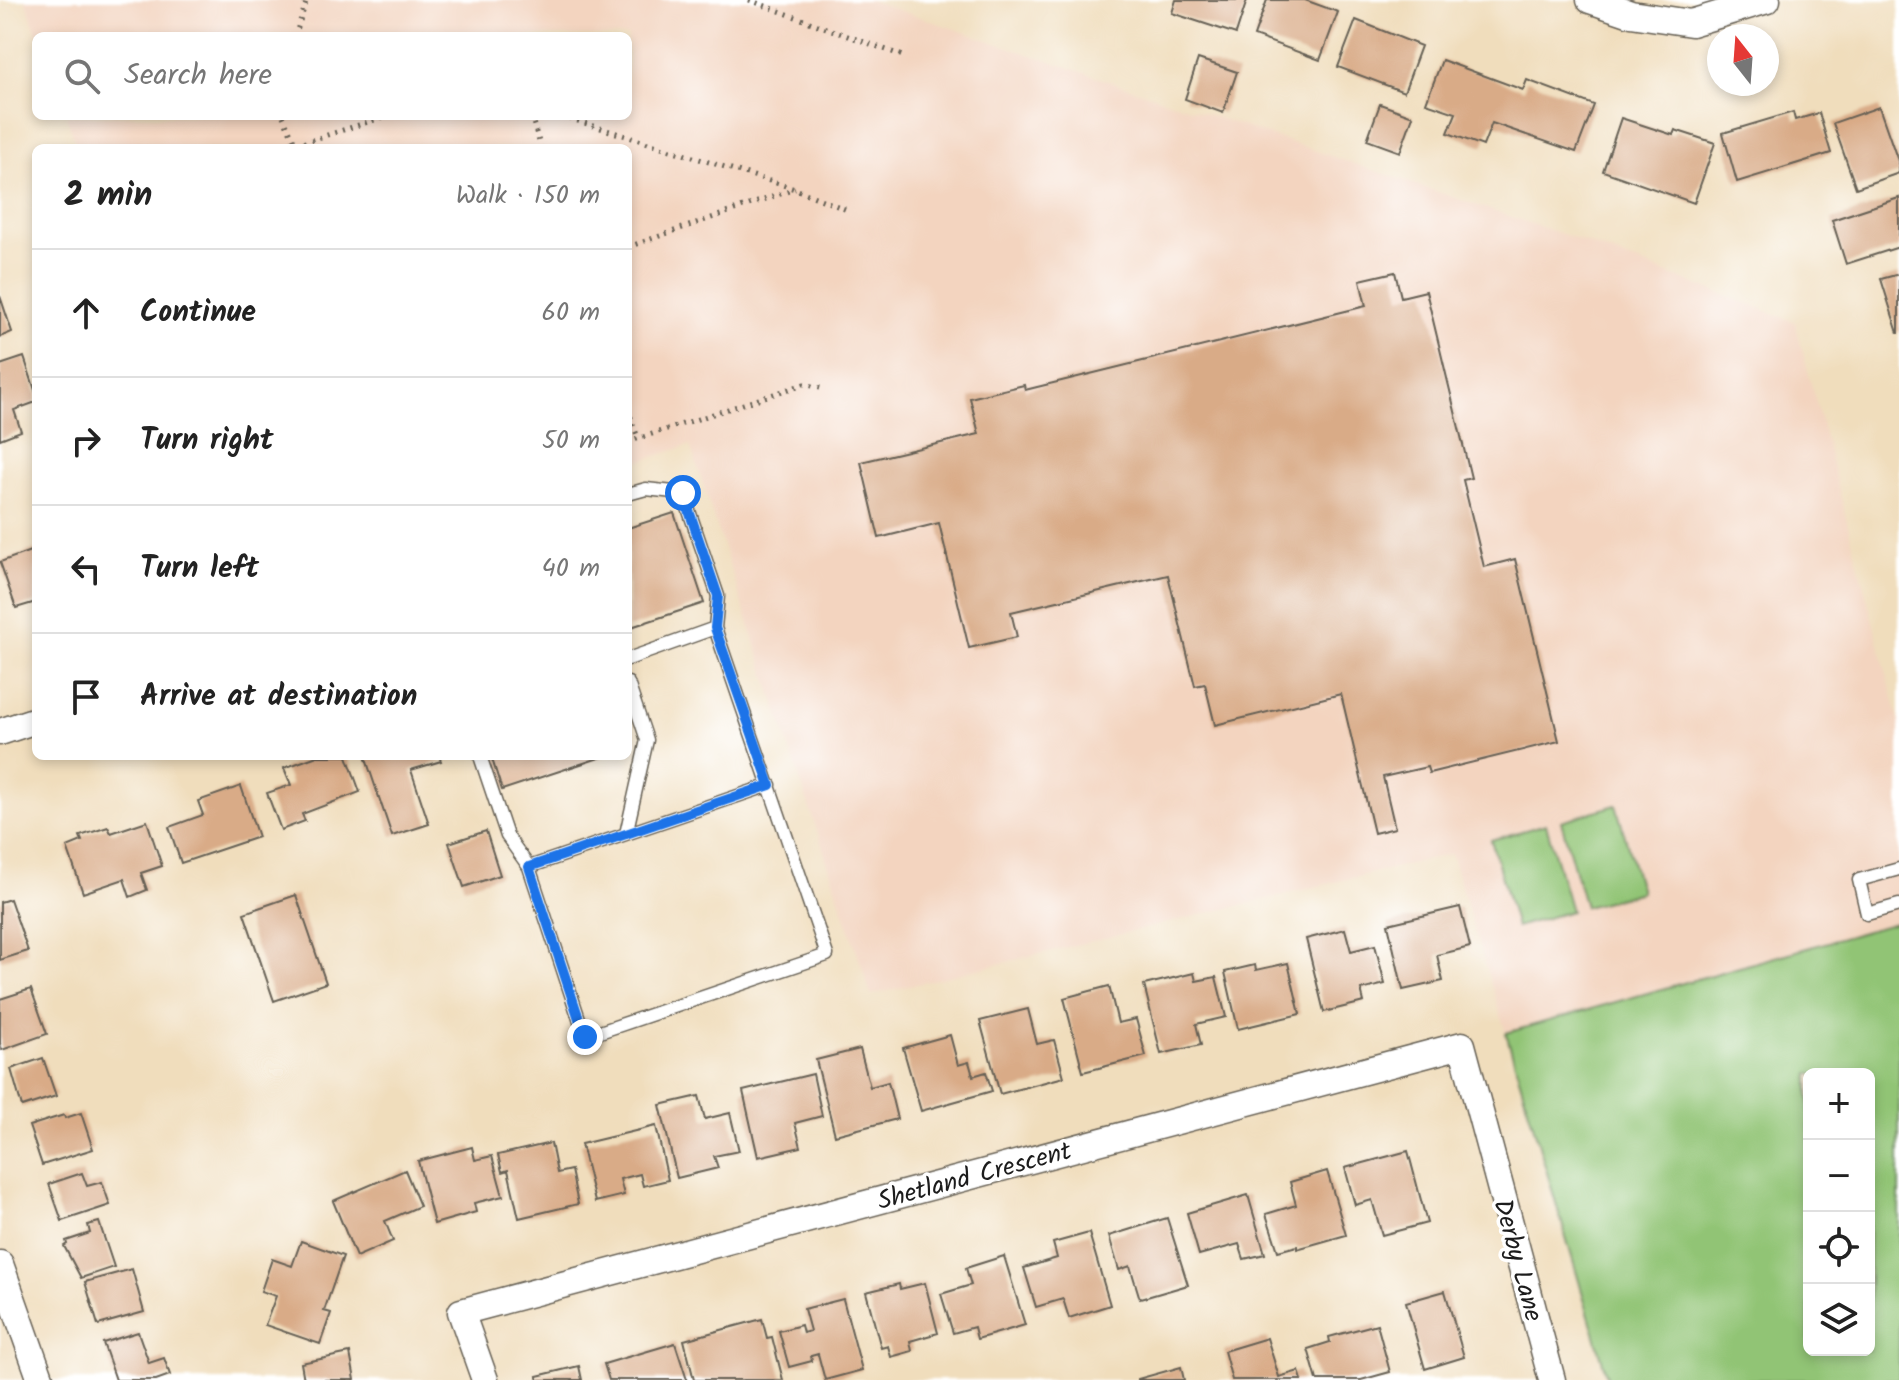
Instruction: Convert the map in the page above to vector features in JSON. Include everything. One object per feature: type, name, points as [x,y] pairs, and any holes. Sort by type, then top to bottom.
[{"type":"street","points":[[1590,0],[1631,14],[1691,23],[1767,0]]},
{"type":"street","points":[[0,732],[32,721]]},
{"type":"street","name":"Shetland Crescent","points":[[485,1380],[461,1312],[1462,1045],[1487,1140]]},
{"type":"street","name":"Derby Lane","points":[[1487,1140],[1552,1380]]},
{"type":"street","points":[[0,1264],[41,1380]]},
{"type":"lane","points":[[481,760],[507,836],[529,867],[585,1037],[827,955],[715,628],[718,596],[683,493],[646,489],[632,493]]},
{"type":"lane","points":[[632,658],[715,628]]},
{"type":"lane","points":[[626,834],[647,740],[632,695]]},
{"type":"lane","points":[[529,867],[770,785]]},
{"type":"lane","points":[[1899,869],[1859,880],[1867,914],[1899,905]]},
{"type":"path","points":[[296,32],[307,0]]},
{"type":"path","points":[[749,0],[903,56]]},
{"type":"path","points":[[285,120],[296,144]]},
{"type":"path","points":[[299,144],[374,120]]},
{"type":"path","points":[[532,120],[540,144]]},
{"type":"path","points":[[575,120],[795,189],[847,210]]},
{"type":"path","points":[[632,246],[795,189]]},
{"type":"path","points":[[632,440],[804,384],[824,389]]},
{"type":"path","points":[[632,421],[638,438]]},
{"type":"shaded area","points":[[25,0],[869,0],[1571,237],[1795,322],[1899,721],[1899,922],[1506,1033],[1451,854],[871,995],[690,445],[632,464],[632,144],[76,144],[67,120],[632,120],[632,32],[37,32]]},
{"type":"green space","points":[[1616,805],[1641,892],[1585,907],[1561,821]]},
{"type":"green space","points":[[1546,824],[1571,911],[1516,927],[1491,840]]},
{"type":"green space","points":[[1899,922],[1899,1380],[1608,1380],[1506,1033]]},
{"type":"building","points":[[1176,0],[1247,0],[1236,34],[1172,13]]},
{"type":"building","points":[[1267,0],[1305,0],[1338,12],[1320,60],[1254,36]]},
{"type":"building","points":[[1356,20],[1421,46],[1404,92],[1338,67]]},
{"type":"building","points":[[1198,59],[1237,72],[1223,113],[1185,99]]},
{"type":"building","points":[[1442,60],[1523,90],[1527,80],[1594,105],[1576,152],[1492,123],[1483,146],[1448,133],[1456,113],[1426,103]]},
{"type":"building","points":[[1380,104],[1413,116],[1400,152],[1367,140]]},
{"type":"building","points":[[1879,107],[1899,164],[1899,173],[1856,188],[1833,123]]},
{"type":"building","points":[[1793,112],[1795,120],[1819,113],[1831,153],[1737,182],[1723,133]]},
{"type":"building","points":[[1621,118],[1673,135],[1675,130],[1715,143],[1694,203],[1603,171]]},
{"type":"building","points":[[1899,198],[1899,247],[1846,264],[1832,220]]},
{"type":"building","points":[[1395,272],[1401,297],[1426,291],[1471,478],[1463,480],[1484,567],[1515,559],[1559,741],[1429,773],[1427,767],[1383,777],[1395,828],[1374,833],[1341,694],[1215,725],[1205,684],[1195,686],[1168,575],[1011,612],[1017,637],[969,648],[939,523],[879,538],[861,462],[979,434],[970,398],[1024,385],[1025,390],[1366,306],[1360,280]]},
{"type":"building","points":[[1899,274],[1899,333],[1898,333],[1881,279]]},
{"type":"building","points":[[0,296],[12,332],[0,337]]},
{"type":"building","points":[[24,357],[32,381],[32,403],[14,410],[21,431],[0,439],[0,365]]},
{"type":"building","points":[[674,513],[704,603],[632,627],[632,527]]},
{"type":"building","points":[[32,550],[32,603],[16,608],[0,562]]},
{"type":"building","points":[[306,760],[348,760],[360,792],[302,814],[305,821],[281,830],[267,793],[291,785],[284,768]]},
{"type":"building","points":[[366,760],[441,760],[411,770],[429,824],[392,836]]},
{"type":"building","points":[[492,760],[593,760],[502,790]]},
{"type":"building","points":[[241,786],[258,837],[181,863],[169,827],[203,815],[198,801]]},
{"type":"building","points":[[147,821],[162,866],[141,873],[147,890],[130,897],[124,879],[83,893],[67,847],[82,841],[80,836],[108,827],[111,833]]},
{"type":"building","points":[[486,831],[500,875],[464,887],[449,843]]},
{"type":"building","points":[[296,895],[326,983],[274,1001],[244,913]]},
{"type":"building","points":[[10,899],[28,951],[0,960],[0,902]]},
{"type":"building","points":[[1460,907],[1470,947],[1437,955],[1443,981],[1403,990],[1388,924]]},
{"type":"building","points":[[1345,929],[1351,951],[1375,945],[1385,984],[1361,990],[1364,1002],[1324,1012],[1306,939]]},
{"type":"building","points":[[1288,963],[1300,1014],[1238,1029],[1225,972],[1255,965],[1256,970]]},
{"type":"building","points":[[1194,973],[1196,981],[1216,977],[1226,1017],[1196,1024],[1201,1045],[1161,1054],[1144,985]]},
{"type":"building","points":[[1109,986],[1118,1023],[1136,1019],[1146,1056],[1083,1072],[1064,998]]},
{"type":"building","points":[[31,989],[47,1034],[2,1050],[0,999]]},
{"type":"building","points":[[1028,1009],[1037,1044],[1054,1040],[1064,1077],[1000,1094],[980,1021]]},
{"type":"building","points":[[950,1035],[958,1065],[969,1062],[973,1076],[986,1072],[992,1091],[921,1111],[903,1048]]},
{"type":"building","points":[[860,1049],[870,1087],[888,1082],[897,1119],[835,1135],[816,1060]]},
{"type":"building","points":[[43,1058],[56,1096],[22,1107],[11,1069]]},
{"type":"building","points":[[813,1074],[822,1116],[795,1123],[801,1147],[758,1157],[743,1091]]},
{"type":"building","points":[[699,1096],[705,1119],[730,1113],[739,1151],[714,1156],[718,1168],[677,1178],[660,1105]]},
{"type":"building","points":[[81,1113],[93,1149],[42,1165],[29,1126]]},
{"type":"building","points":[[656,1126],[668,1180],[643,1186],[640,1174],[620,1179],[624,1195],[595,1202],[581,1144]]},
{"type":"building","points":[[551,1143],[557,1173],[571,1170],[578,1204],[519,1218],[508,1170],[502,1172],[498,1155]]},
{"type":"building","points":[[472,1147],[475,1160],[492,1156],[503,1196],[474,1203],[476,1212],[434,1224],[418,1161]]},
{"type":"building","points":[[1408,1151],[1427,1223],[1382,1235],[1372,1200],[1355,1205],[1345,1168]]},
{"type":"building","points":[[405,1170],[420,1206],[385,1221],[393,1241],[356,1257],[333,1201]]},
{"type":"building","points":[[1327,1171],[1346,1235],[1297,1249],[1297,1246],[1278,1251],[1266,1214],[1296,1205],[1290,1182]]},
{"type":"building","points":[[82,1173],[87,1186],[102,1182],[110,1205],[62,1221],[49,1184]]},
{"type":"building","points":[[1248,1195],[1265,1254],[1244,1259],[1239,1244],[1199,1255],[1187,1213]]},
{"type":"building","points":[[1167,1218],[1188,1285],[1140,1299],[1130,1266],[1119,1270],[1109,1236]]},
{"type":"building","points":[[99,1222],[114,1267],[81,1278],[64,1246],[66,1241],[90,1233],[88,1225]]},
{"type":"building","points":[[1089,1233],[1110,1305],[1069,1318],[1063,1299],[1036,1307],[1024,1268],[1057,1258],[1053,1243]]},
{"type":"building","points":[[301,1241],[343,1256],[324,1311],[331,1313],[320,1344],[265,1325],[276,1296],[261,1291],[272,1259],[292,1266]]},
{"type":"building","points":[[1004,1256],[1025,1325],[977,1339],[974,1327],[953,1333],[941,1294],[971,1285],[966,1268]]},
{"type":"building","points":[[132,1269],[144,1312],[98,1325],[85,1282]]},
{"type":"building","points":[[925,1283],[938,1333],[910,1341],[912,1351],[891,1357],[888,1346],[881,1348],[866,1292],[899,1284],[900,1289]]},
{"type":"building","points":[[1445,1291],[1464,1357],[1425,1369],[1406,1302]]},
{"type":"building","points":[[843,1299],[862,1370],[825,1380],[818,1354],[811,1356],[812,1361],[789,1367],[779,1331],[801,1325],[803,1333],[810,1331],[804,1309]]},
{"type":"building","points":[[762,1319],[767,1338],[772,1337],[783,1380],[694,1380],[684,1340]]},
{"type":"building","points":[[1377,1324],[1390,1372],[1361,1380],[1317,1380],[1308,1349],[1330,1342],[1329,1337]]},
{"type":"building","points":[[138,1332],[149,1363],[164,1358],[170,1375],[156,1380],[116,1380],[103,1343]]},
{"type":"building","points":[[1267,1338],[1279,1377],[1299,1371],[1302,1380],[1232,1380],[1224,1351]]},
{"type":"building","points":[[675,1343],[687,1380],[609,1380],[604,1364]]},
{"type":"building","points":[[350,1353],[355,1380],[304,1380],[301,1363]]},
{"type":"building","points":[[579,1366],[582,1380],[538,1380],[537,1376]]},
{"type":"building","points":[[1181,1367],[1184,1380],[1138,1380],[1138,1379]]},
{"type":"route","points":[[585,1037],[529,867],[770,785],[715,628],[718,596],[683,493]]}]
